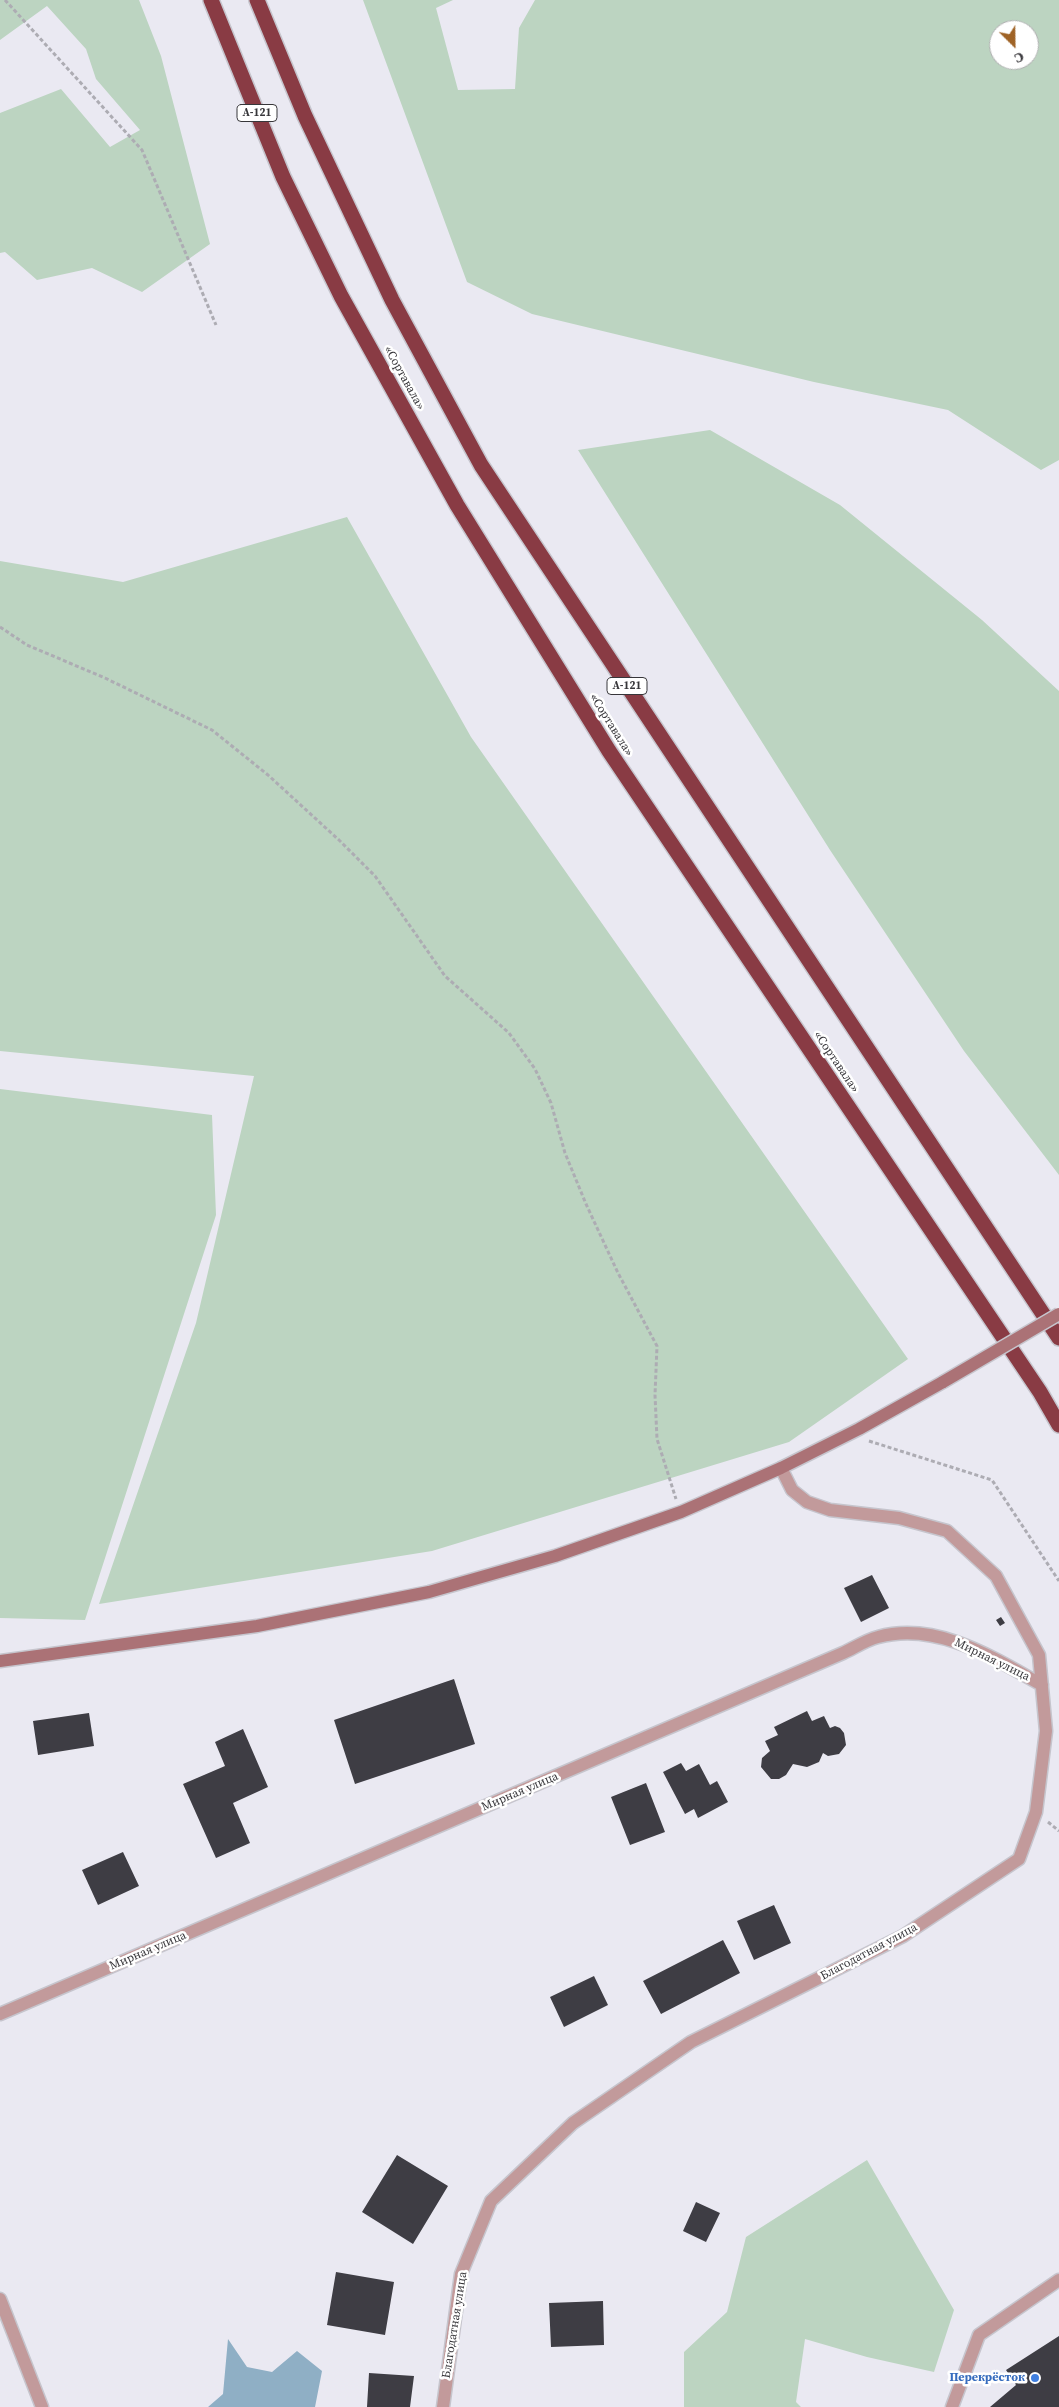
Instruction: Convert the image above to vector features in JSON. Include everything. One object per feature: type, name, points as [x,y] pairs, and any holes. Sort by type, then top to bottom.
[{"type":"highway","name":"«Сортавала»","points":[[211,0],[283,177],[342,296],[457,505],[609,751],[1035,1384],[1059,1425]]},
{"type":"highway","name":"А-121","points":[[257,0],[305,116],[392,300],[481,465],[1059,1338]]},
{"type":"street","points":[[0,1661],[96,1650],[257,1626],[429,1592],[555,1556],[681,1512],[781,1468],[844,1437],[944,1382],[1059,1314]]},
{"type":"street","name":"Благодатная улица","points":[[443,2407],[461,2274],[491,2201],[573,2123],[691,2042],[903,1936],[1019,1859],[1036,1812],[1046,1730],[1039,1654],[996,1576],[947,1531],[899,1518],[830,1510],[807,1502],[792,1490],[781,1468]]},
{"type":"street","name":"Мирная улица","points":[[0,2014],[843,1654],[877,1637],[914,1631],[955,1641],[1042,1685]]},
{"type":"street","points":[[952,2407],[979,2335],[1059,2280]]},
{"type":"street","points":[[0,2299],[42,2407]]},
{"type":"path","points":[[5,0],[142,150],[216,325]]},
{"type":"path","points":[[0,627],[27,646],[105,678],[212,730],[268,775],[358,858],[375,876],[445,976],[509,1033],[535,1069],[551,1103],[565,1153],[586,1204],[618,1273],[657,1346],[655,1395],[657,1439],[668,1479],[681,1512]]},
{"type":"path","points":[[844,1437],[882,1444],[992,1480],[1059,1581]]},
{"type":"green space","points":[[0,0],[139,0],[161,56],[210,244],[142,292],[92,268],[37,280],[5,252],[0,253],[0,113],[61,89],[110,147],[140,130],[96,79],[86,49],[47,6],[0,40]]},
{"type":"green space","points":[[363,0],[453,0],[436,8],[458,90],[515,89],[519,28],[535,0],[1059,0],[1059,460],[1041,470],[948,410],[814,382],[532,314],[467,282]]},
{"type":"green space","points":[[710,430],[840,505],[982,620],[1059,691],[1059,1175],[964,1051],[830,850],[578,450]]},
{"type":"green space","points":[[347,517],[471,737],[908,1359],[789,1442],[432,1551],[99,1604],[196,1323],[254,1076],[0,1051],[0,561],[123,582]]},
{"type":"green space","points":[[0,1089],[212,1115],[216,1215],[85,1620],[0,1618]]},
{"type":"green space","points":[[867,2160],[954,2310],[934,2372],[867,2357],[805,2339],[796,2402],[801,2407],[684,2407],[684,2352],[727,2312],[746,2237]]},
{"type":"water","points":[[228,2339],[247,2367],[272,2372],[297,2351],[322,2371],[315,2407],[208,2407],[223,2394]]},
{"type":"building","points":[[872,1575],[889,1608],[861,1622],[844,1588]]},
{"type":"building","points":[[1001,1617],[1005,1623],[1000,1626],[996,1620]]},
{"type":"building","points":[[454,1679],[475,1744],[355,1784],[334,1720]]},
{"type":"building","points":[[807,1711],[812,1721],[824,1716],[830,1728],[835,1726],[840,1728],[844,1733],[846,1745],[839,1754],[828,1756],[823,1753],[819,1762],[807,1767],[793,1764],[786,1775],[779,1779],[771,1779],[761,1767],[762,1758],[770,1751],[765,1741],[778,1735],[774,1727]]},
{"type":"building","points":[[89,1713],[94,1746],[38,1755],[33,1721]]},
{"type":"building","points":[[243,1729],[268,1787],[233,1803],[250,1843],[216,1858],[183,1784],[225,1766],[215,1742]]},
{"type":"building","points":[[681,1763],[686,1771],[699,1764],[710,1785],[717,1781],[728,1802],[698,1818],[694,1809],[685,1814],[663,1772]]},
{"type":"building","points":[[646,1783],[665,1832],[630,1845],[611,1797]]},
{"type":"building","points":[[123,1852],[139,1886],[98,1905],[82,1870]]},
{"type":"building","points":[[774,1905],[791,1943],[754,1960],[737,1921]]},
{"type":"building","points":[[723,1940],[740,1973],[661,2014],[643,1981]]},
{"type":"building","points":[[594,1976],[608,2005],[564,2027],[550,1997]]},
{"type":"building","points":[[397,2155],[448,2186],[413,2244],[362,2212]]},
{"type":"building","points":[[696,2202],[720,2213],[706,2242],[683,2231]]},
{"type":"building","points":[[336,2272],[394,2282],[385,2335],[327,2325]]},
{"type":"building","points":[[603,2301],[604,2345],[551,2347],[549,2303]]},
{"type":"building","name":"Перекрёсток","points":[[1059,2336],[1059,2407],[990,2407],[1016,2385],[1006,2370]]},
{"type":"building","points":[[369,2373],[414,2376],[410,2407],[367,2407]]},
{"type":"place","name":"Перекрёсток","points":[[1035,2378]]}]
